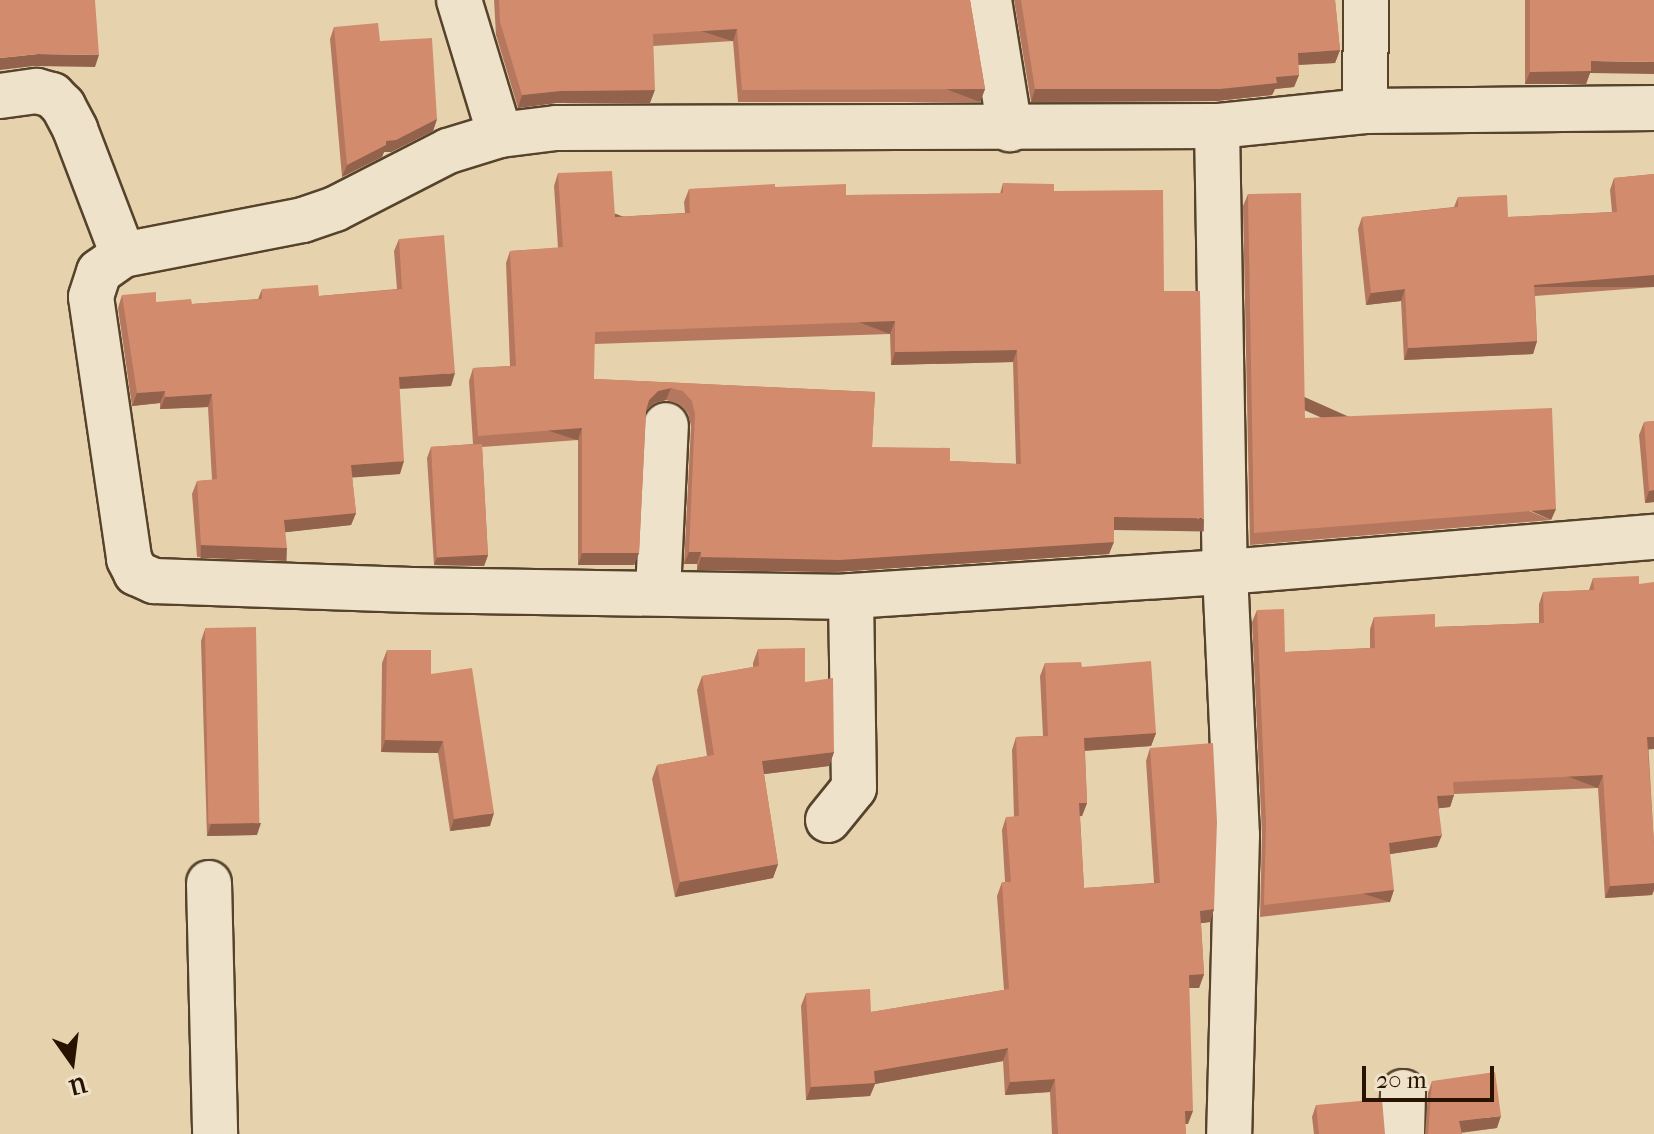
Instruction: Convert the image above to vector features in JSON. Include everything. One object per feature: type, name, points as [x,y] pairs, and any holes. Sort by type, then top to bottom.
[{"type":"street","points":[[459,0],[500,135]]},
{"type":"street","points":[[989,0],[1010,129]]},
{"type":"street","points":[[1365,111],[1366,0]]},
{"type":"street","points":[[0,96],[37,91],[52,95],[63,106],[75,129],[123,255]]},
{"type":"street","points":[[1654,108],[1365,111],[1217,126],[556,128],[500,135],[448,151],[335,209],[303,220],[123,255],[99,272],[91,297],[129,559],[136,573],[154,581],[412,590],[851,596],[1225,572],[1654,537]]},
{"type":"street","points":[[1217,126],[1225,572],[1237,835],[1229,1134]]},
{"type":"street","points":[[658,592],[666,425]]},
{"type":"street","points":[[828,820],[854,788],[851,596]]},
{"type":"street","points":[[209,883],[215,1134]]},
{"type":"building","points":[[0,0],[95,0],[99,55],[38,54],[0,58]]},
{"type":"building","points":[[499,0],[970,0],[985,89],[742,90],[737,29],[653,34],[655,90],[560,91],[522,95],[500,22]]},
{"type":"building","points":[[1021,0],[1335,0],[1340,50],[1298,53],[1299,75],[1276,77],[1277,83],[1220,89],[1035,89]]},
{"type":"building","points":[[1530,0],[1654,0],[1654,62],[1591,61],[1591,71],[1530,72]]},
{"type":"building","points":[[378,23],[380,41],[432,38],[437,119],[396,140],[386,141],[386,145],[347,165],[334,27]]},
{"type":"building","points":[[612,171],[615,217],[690,213],[689,189],[775,184],[775,187],[846,184],[846,195],[1003,193],[1003,183],[1054,184],[1054,191],[1163,190],[1164,291],[1200,291],[1204,518],[1114,517],[1114,542],[840,560],[701,557],[701,552],[689,552],[695,414],[692,401],[683,391],[671,388],[658,391],[649,400],[646,411],[639,553],[582,553],[582,428],[478,436],[473,368],[516,366],[510,251],[563,247],[558,173]],"holes":[[[895,321],[895,352],[1017,350],[1021,464],[950,461],[950,448],[872,447],[875,392],[594,379],[595,332]]]},
{"type":"building","points":[[1654,174],[1654,275],[1534,285],[1537,341],[1408,348],[1405,289],[1371,293],[1362,217],[1458,207],[1458,197],[1507,195],[1508,217],[1617,212],[1614,178]]},
{"type":"building","points":[[1301,193],[1305,418],[1552,408],[1556,509],[1254,533],[1248,194]]},
{"type":"building","points":[[444,235],[455,373],[399,377],[404,461],[351,465],[356,513],[284,520],[287,548],[201,545],[197,481],[217,479],[212,394],[165,397],[165,391],[137,393],[122,295],[156,292],[156,302],[191,299],[192,304],[262,299],[262,289],[318,285],[319,296],[402,289],[399,239]]},
{"type":"building","points":[[1654,421],[1654,490],[1649,491],[1644,422]]},
{"type":"building","points":[[482,444],[488,555],[437,558],[431,447]]},
{"type":"building","points":[[1639,576],[1639,584],[1654,582],[1654,737],[1647,737],[1654,883],[1610,886],[1603,775],[1453,782],[1454,795],[1437,796],[1442,835],[1389,843],[1394,890],[1264,905],[1266,822],[1257,610],[1284,609],[1285,652],[1375,648],[1374,617],[1435,614],[1435,627],[1544,623],[1543,592],[1594,590],[1593,578]]},
{"type":"building","points":[[256,627],[259,823],[208,824],[205,628]]},
{"type":"building","points":[[805,648],[805,682],[833,678],[834,752],[762,761],[778,864],[680,882],[657,765],[714,755],[702,676],[759,666],[758,649]]},
{"type":"building","points":[[387,650],[431,650],[431,674],[472,668],[494,813],[454,819],[443,741],[385,740]]},
{"type":"building","points":[[1151,661],[1156,733],[1084,738],[1087,803],[1079,803],[1084,888],[1160,883],[1150,748],[1213,743],[1217,822],[1214,909],[1200,911],[1204,974],[1189,975],[1193,1111],[1185,1111],[1186,1134],[1058,1134],[1055,1079],[1010,1082],[1008,1048],[874,1071],[875,1083],[811,1087],[806,993],[870,989],[871,1012],[1009,989],[1002,882],[1011,882],[1006,817],[1019,816],[1016,737],[1048,736],[1045,663],[1081,662],[1082,667]]},
{"type":"building","points":[[1495,1072],[1501,1116],[1459,1121],[1462,1134],[1428,1134],[1432,1081]]},
{"type":"building","points":[[1382,1099],[1385,1134],[1319,1134],[1316,1105]]}]
